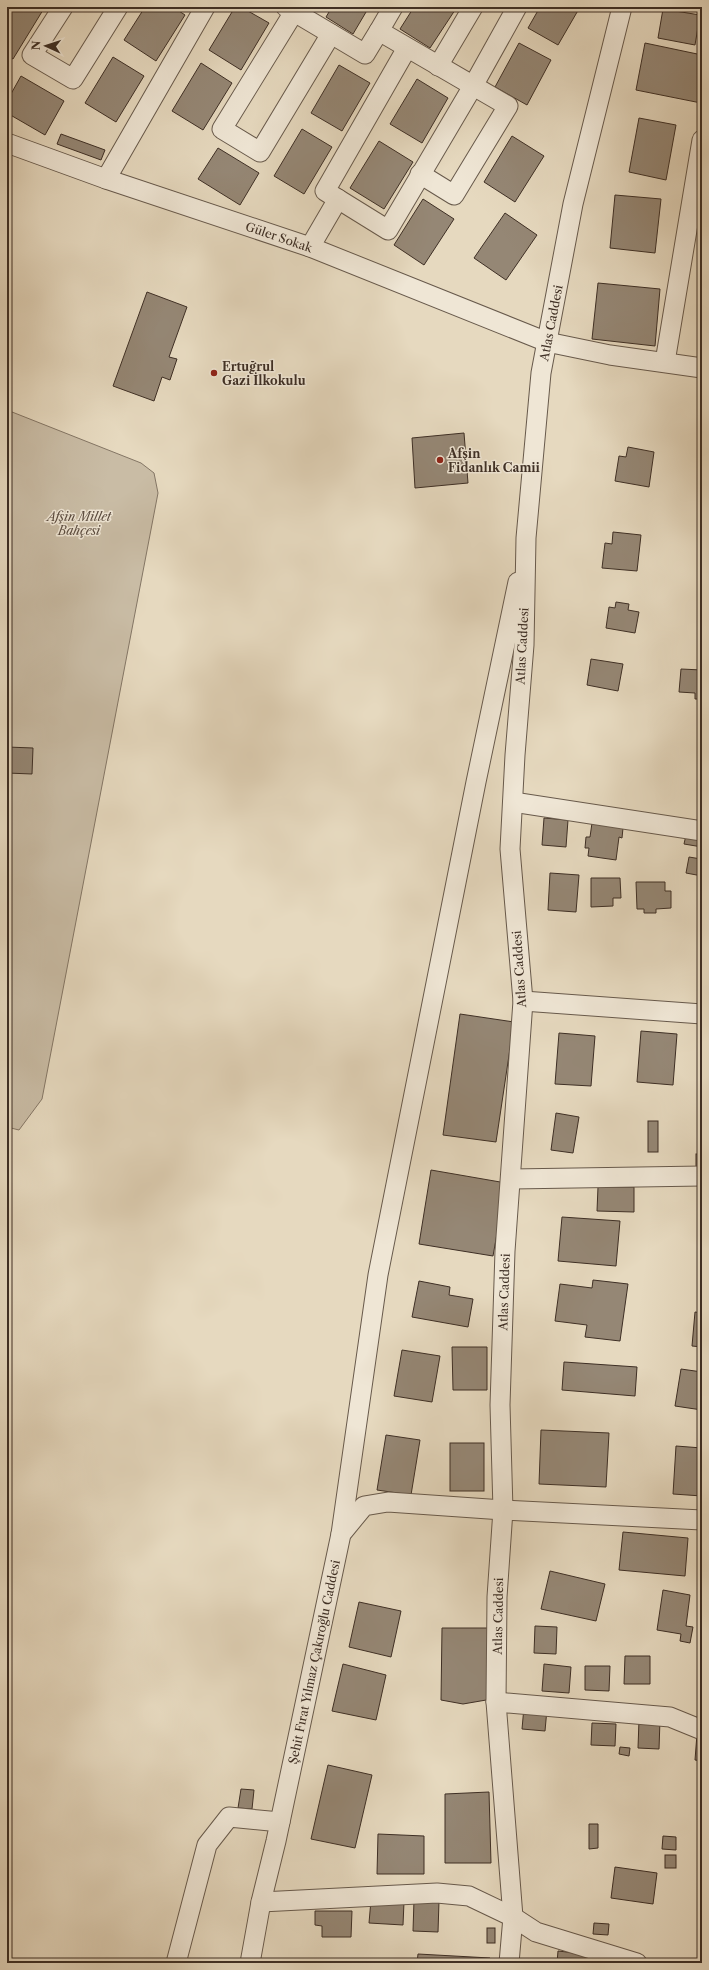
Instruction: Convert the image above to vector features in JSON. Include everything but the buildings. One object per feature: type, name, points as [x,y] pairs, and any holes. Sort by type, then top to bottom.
[{"type":"street","points":[[63,7],[32,56],[73,79],[118,7]]},
{"type":"street","points":[[106,179],[205,7]]},
{"type":"street","points":[[331,34],[260,152],[222,129],[297,10],[331,34],[365,54],[393,7]]},
{"type":"street","points":[[438,66],[473,7]]},
{"type":"street","points":[[407,48],[325,191],[388,230],[473,86],[517,7]]},
{"type":"street","name":"Atlas Caddesi","points":[[509,1963],[513,1917],[496,1702],[497,1597],[503,1510],[500,1405],[505,1251],[512,1179],[523,1001],[510,849],[515,755],[524,645],[526,538],[539,396],[547,342],[573,204],[622,7]]},
{"type":"street","points":[[379,31],[508,106],[454,195],[420,174]]},
{"type":"street","points":[[665,362],[702,140]]},
{"type":"street","name":"Güler Sokak","points":[[7,143],[106,179],[310,247],[547,342],[610,355],[702,368]]},
{"type":"street","points":[[310,247],[338,199]]},
{"type":"street","points":[[341,1534],[378,1275],[516,585],[525,570]]},
{"type":"street","points":[[513,802],[702,831]]},
{"type":"street","points":[[523,1001],[702,1014]]},
{"type":"street","points":[[512,1179],[702,1176]]},
{"type":"street","name":"Şehit Fırat Yılmaz Çakıroğlu Caddesi","points":[[250,1963],[261,1902],[280,1822],[341,1534],[364,1506],[388,1502],[503,1510],[702,1520]]},
{"type":"street","points":[[496,1702],[670,1717],[702,1730]]},
{"type":"street","points":[[176,1963],[207,1846],[229,1817],[280,1822]]},
{"type":"street","points":[[261,1902],[437,1893],[469,1896],[513,1917],[536,1932],[637,1963]]},
{"type":"green space","name":"Afşin Millet Bahçesi","points":[[7,410],[141,463],[154,473],[158,493],[42,1099],[19,1130],[7,1127]]},
{"type":"place","name":"Ertuğrul Gazi İlkokulu","points":[[214,373]]},
{"type":"place","name":"Afşin Fidanlık Camii","points":[[440,460]]}]
